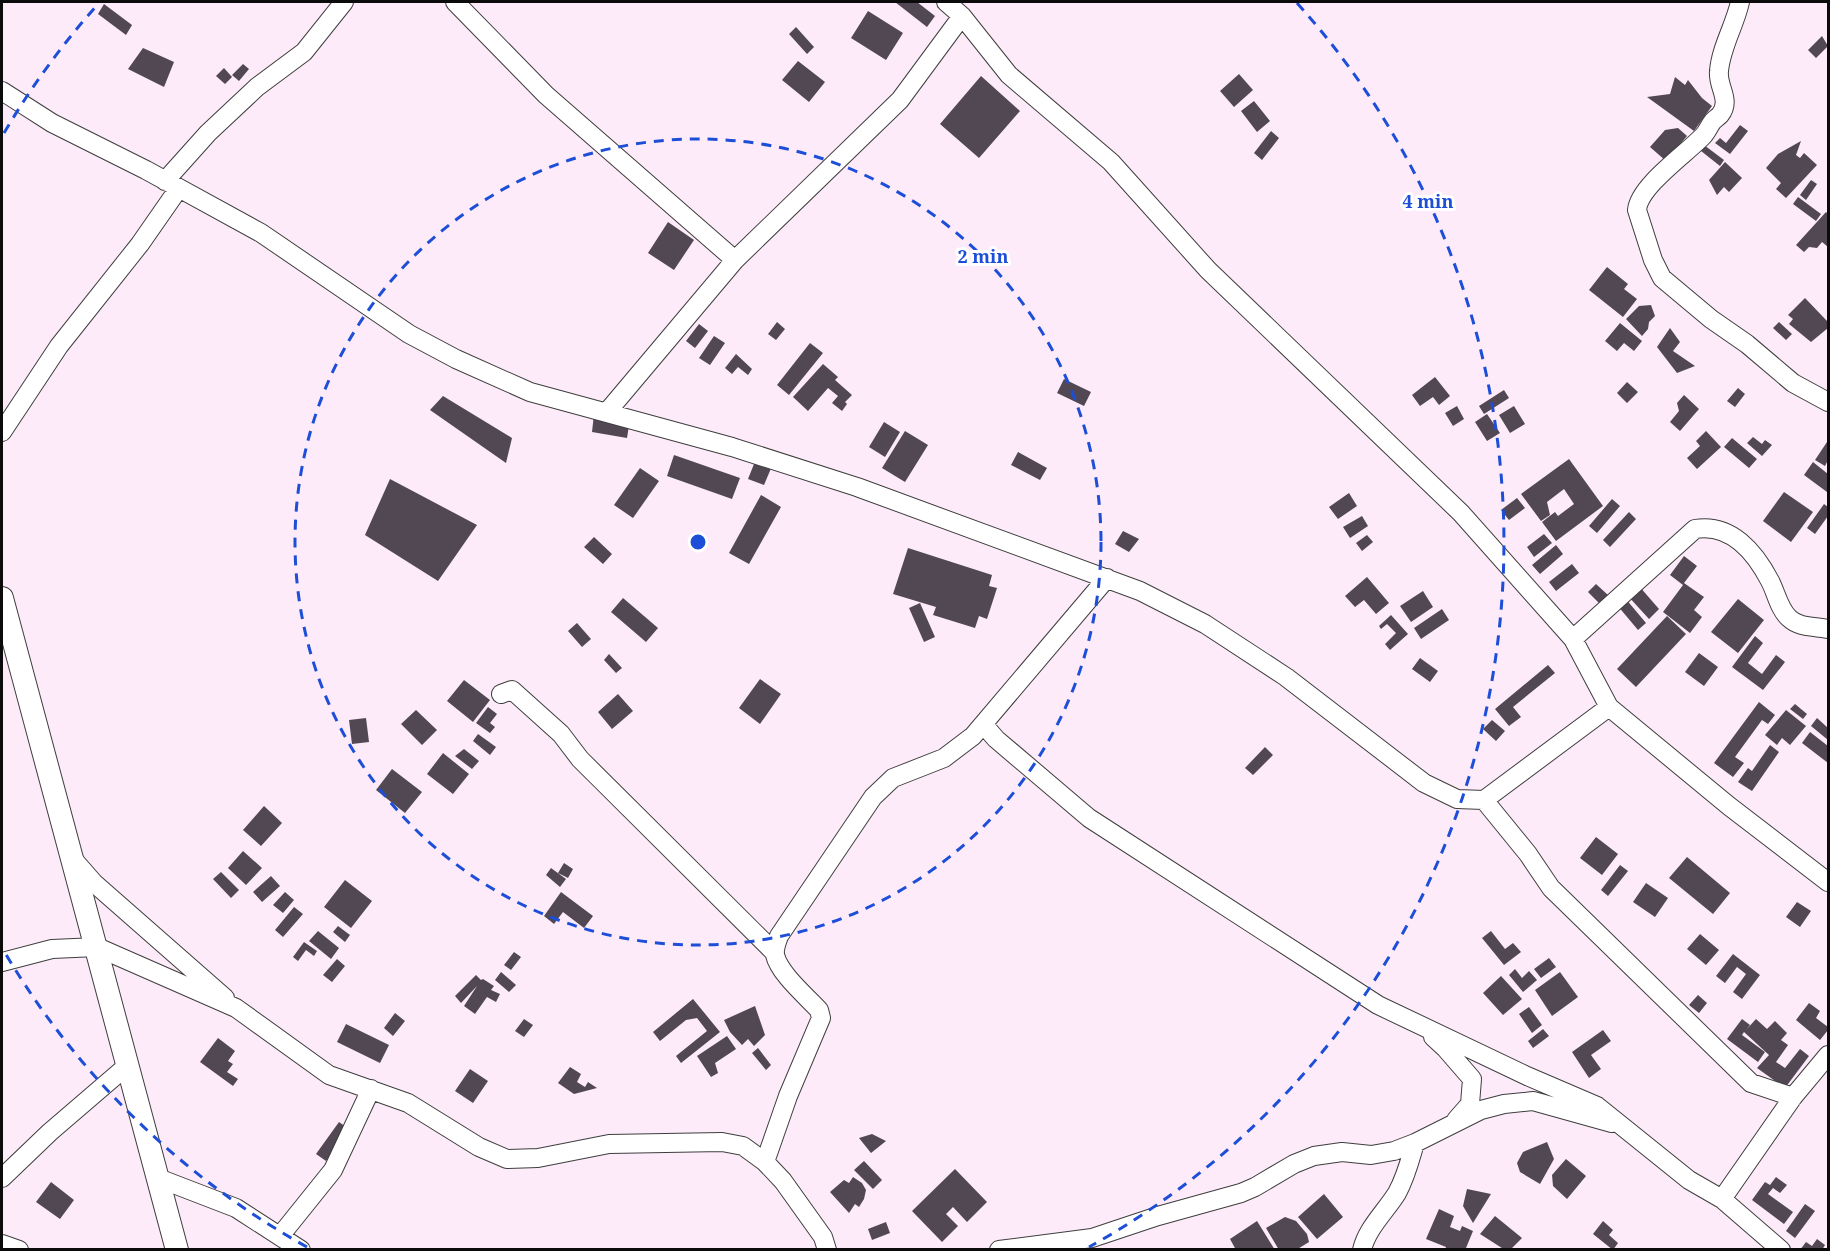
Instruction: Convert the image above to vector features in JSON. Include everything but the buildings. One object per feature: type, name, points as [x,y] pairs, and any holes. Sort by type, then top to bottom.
[{"type":"street","points":[[2,432],[59,346],[140,244],[172,185],[208,133],[257,87],[303,52],[344,2]]},
{"type":"street","points":[[455,2],[546,95],[735,260]]},
{"type":"street","points":[[945,2],[963,16],[1009,75],[1111,162],[1208,270],[1461,513],[1573,639],[1609,707],[1729,806],[1828,882]]},
{"type":"street","points":[[1740,2],[1721,57],[1719,79],[1726,101],[1723,110],[1704,135],[1646,192],[1637,210],[1653,260],[1662,278],[1793,383],[1828,402]]},
{"type":"street","points":[[607,411],[735,260],[900,100],[963,16]]},
{"type":"street","points":[[2,91],[52,123],[261,233],[409,334],[456,359],[530,392],[607,411],[732,447],[857,487],[1140,591],[1204,624],[1286,677],[1424,783],[1457,799],[1484,800],[1609,707]]},
{"type":"street","points":[[1573,639],[1695,529],[1705,527],[1717,528],[1729,533],[1755,557],[1788,617],[1803,626],[1828,629]]},
{"type":"street","points":[[775,953],[779,936],[873,797],[893,778],[944,758],[974,736],[1107,578]]},
{"type":"street","points":[[2,598],[177,1250]]},
{"type":"street","points":[[501,694],[512,690],[561,734],[580,759],[775,953],[782,970],[819,1010],[821,1018],[788,1096],[765,1162]]},
{"type":"street","points":[[983,724],[996,739],[1089,818],[1369,999],[1527,1076],[1597,1106],[1689,1180],[1722,1198],[1781,1250]]},
{"type":"street","points":[[1484,800],[1528,854],[1551,888],[1751,1083],[1793,1097]]},
{"type":"street","points":[[72,857],[94,883],[236,1008],[329,1075],[408,1103],[479,1147],[507,1159],[538,1158],[609,1144],[722,1142],[743,1146],[765,1162],[783,1181],[823,1237],[827,1250]]},
{"type":"street","points":[[2,962],[52,949],[96,947],[236,1008]]},
{"type":"street","points":[[1418,1024],[1446,1048],[1472,1079],[1470,1104],[1451,1125]]},
{"type":"street","points":[[1722,1198],[1793,1097],[1828,1055]]},
{"type":"street","points":[[2,1178],[50,1132],[128,1065]]},
{"type":"street","points":[[280,1236],[333,1170],[371,1089]]},
{"type":"street","points":[[999,1250],[1038,1243],[1084,1239],[1105,1234],[1158,1216],[1241,1193],[1294,1164],[1314,1156],[1342,1152],[1385,1154],[1415,1143],[1481,1110],[1504,1104],[1533,1101],[1619,1125]]},
{"type":"street","points":[[1362,1250],[1368,1234],[1397,1192],[1407,1172],[1415,1143]]},
{"type":"street","points":[[158,1178],[236,1208],[301,1250]]},
{"type":"street","points":[[2,1244],[19,1250]]}]
